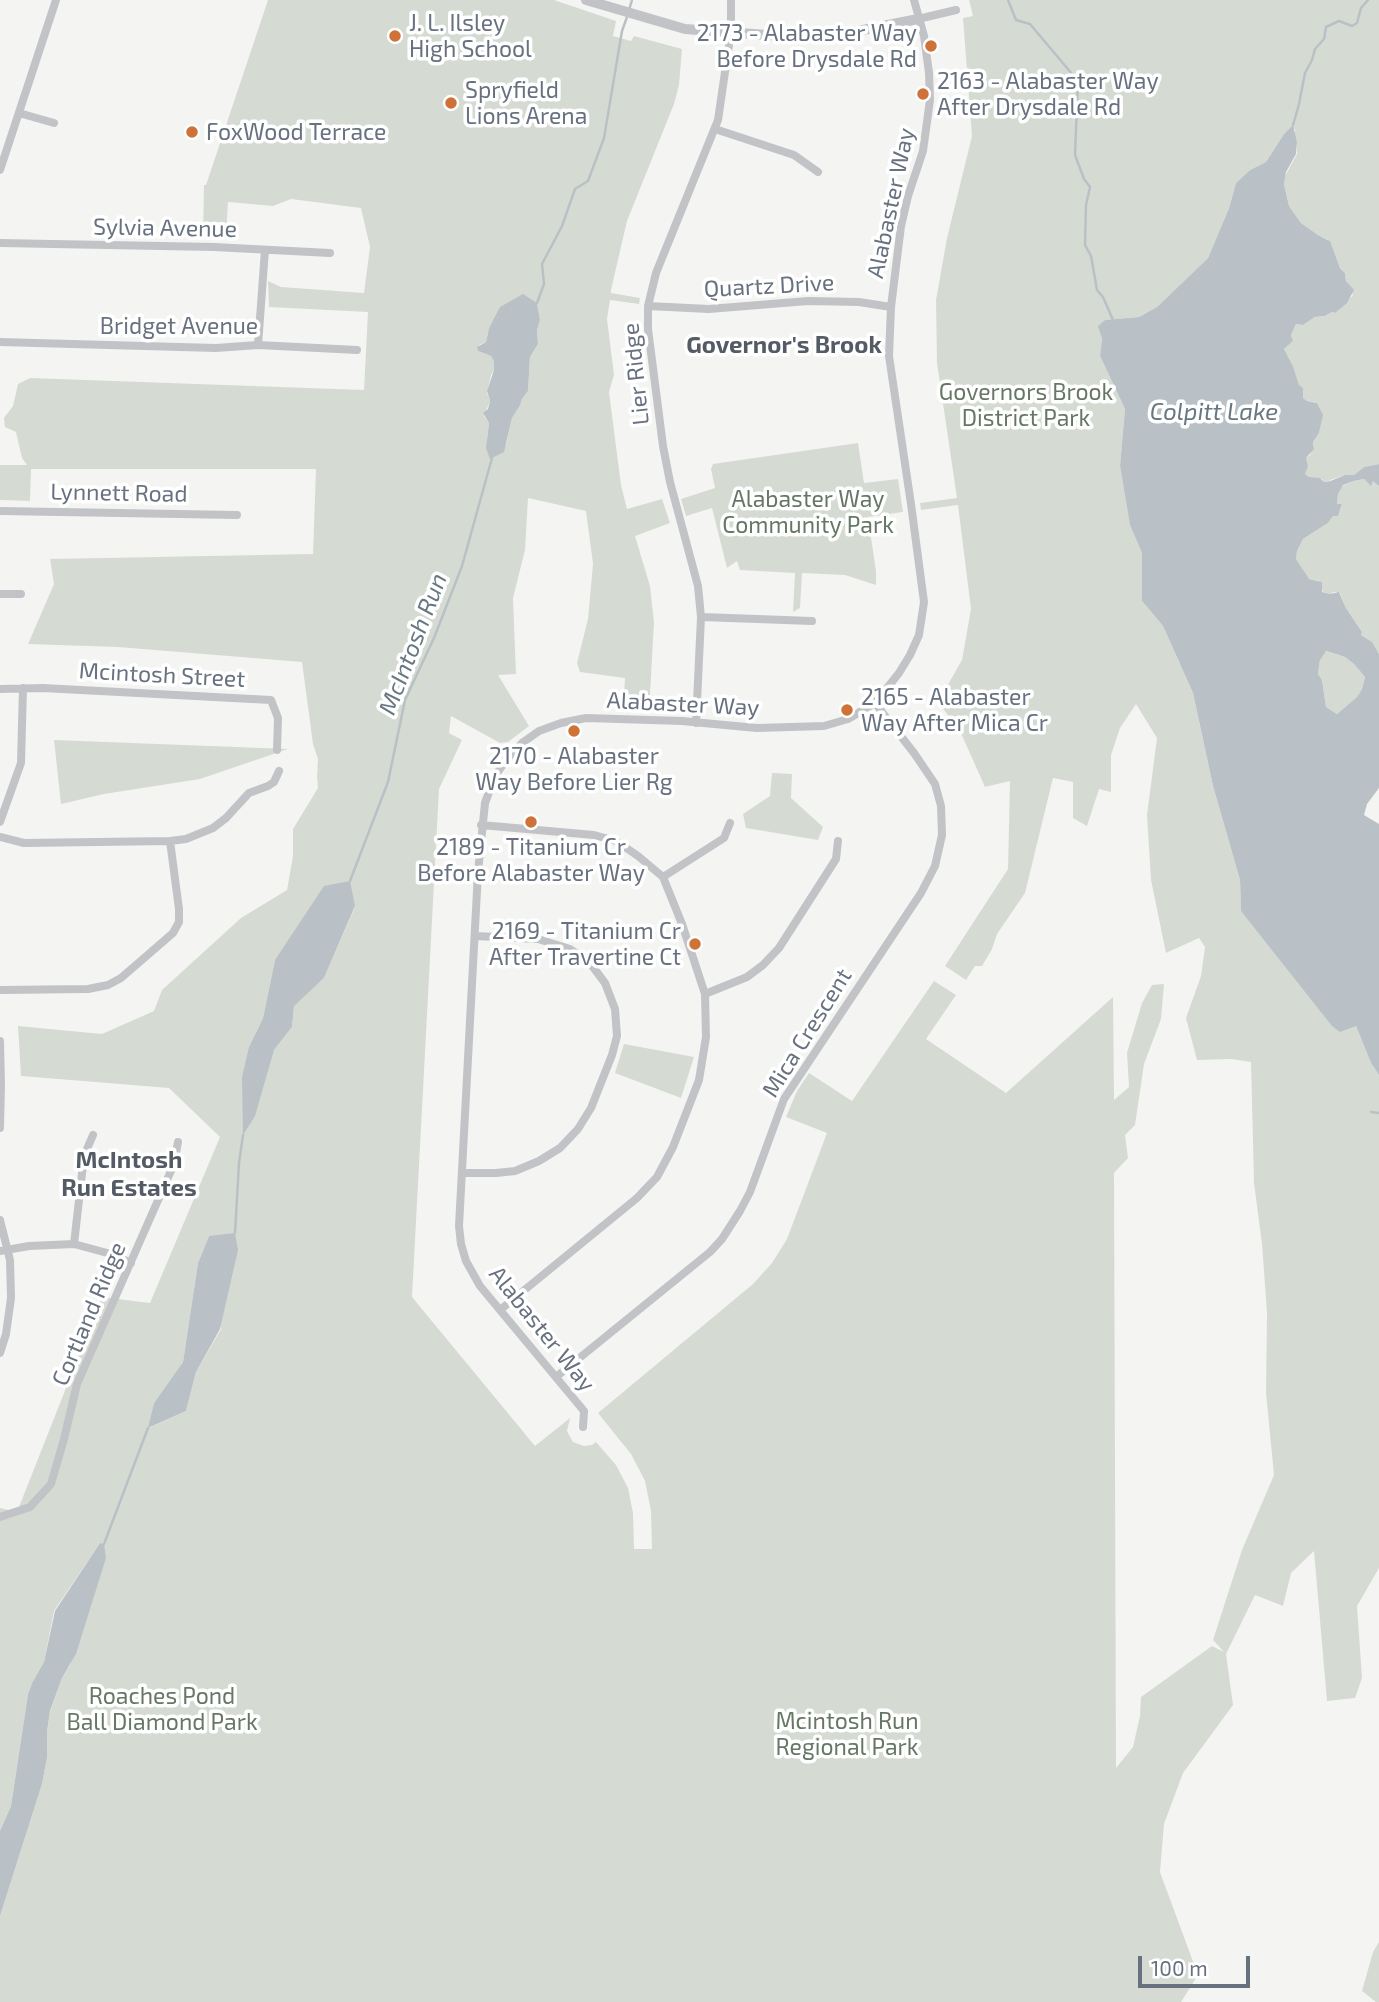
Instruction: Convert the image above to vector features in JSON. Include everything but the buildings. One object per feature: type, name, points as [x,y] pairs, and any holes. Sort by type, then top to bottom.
[{"type":"street","points":[[0,170],[56,0]]},
{"type":"street","points":[[586,0],[685,29],[781,36],[858,31],[956,10]]},
{"type":"street","name":"Lier Ridge","points":[[696,723],[701,617],[698,586],[663,446],[648,329],[648,306],[656,273],[715,129],[724,87],[731,31],[731,0]]},
{"type":"street","name":"Alabaster Way","points":[[583,1427],[584,1411],[480,1286],[466,1261],[461,1244],[459,1226],[481,825],[485,803],[495,776],[507,759],[522,743],[539,731],[586,718],[682,721],[757,728],[824,726],[848,719],[875,703],[910,655],[919,635],[924,602],[889,356],[891,307],[901,226],[923,151],[927,127],[929,73],[924,36],[914,0]]},
{"type":"street","points":[[19,113],[54,123]]},
{"type":"street","points":[[715,129],[794,155],[818,172]]},
{"type":"street","name":"Sylvia Avenue","points":[[0,243],[214,247],[330,253]]},
{"type":"street","points":[[258,345],[265,250]]},
{"type":"street","name":"Quartz Drive","points":[[648,306],[709,309],[820,301],[859,302],[891,307]]},
{"type":"street","name":"Bridget Avenue","points":[[0,342],[216,348],[258,345],[357,350]]},
{"type":"street","name":"Lynnett Road","points":[[0,511],[237,515]]},
{"type":"street","points":[[0,594],[21,594]]},
{"type":"street","points":[[701,617],[812,621]]},
{"type":"street","name":"Mcintosh Street","points":[[0,688],[271,700],[278,718],[277,750]]},
{"type":"street","points":[[0,822],[20,763],[23,688]]},
{"type":"street","name":"Mica Crescent","points":[[556,1377],[710,1252],[722,1239],[750,1192],[784,1099],[913,905],[935,866],[942,835],[941,806],[935,784],[875,703]]},
{"type":"street","points":[[0,837],[24,843],[187,839],[213,828],[226,818],[248,793],[274,782],[279,771]]},
{"type":"street","points":[[663,877],[724,838],[730,823]]},
{"type":"street","points":[[481,825],[594,835],[616,841],[663,877],[682,924],[705,995],[706,1037],[699,1080],[673,1147],[657,1177],[637,1198],[500,1310]]},
{"type":"street","points":[[0,990],[100,988],[121,978],[173,933],[179,922],[179,909],[170,841]]},
{"type":"street","points":[[705,995],[747,977],[779,948],[836,859],[838,841]]},
{"type":"street","points":[[463,1173],[515,1171],[561,1148],[578,1129],[591,1108],[617,1036],[615,1009],[606,983],[590,963],[570,949],[538,939],[475,936]]},
{"type":"street","points":[[0,1041],[0,1128]]},
{"type":"street","points":[[74,1244],[84,1156],[93,1135]]},
{"type":"street","name":"Cortland Ridge","points":[[0,1517],[30,1507],[51,1484],[77,1384],[174,1164],[178,1142]]},
{"type":"street","points":[[0,1220],[4,1250],[10,1260],[11,1298],[6,1334],[0,1353]]},
{"type":"street","points":[[4,1250],[54,1243],[74,1244],[111,1254],[131,1263]]},
{"type":"green space","points":[[268,0],[554,0],[616,21],[613,36],[631,41],[634,36],[682,49],[679,85],[674,104],[627,221],[611,290],[611,293],[640,298],[639,304],[610,300],[607,319],[614,375],[609,392],[621,485],[627,509],[662,499],[670,523],[635,536],[650,586],[654,623],[649,712],[623,710],[625,678],[580,672],[577,663],[588,619],[593,564],[586,511],[528,498],[525,550],[513,598],[516,674],[498,675],[529,726],[508,742],[500,743],[451,716],[449,733],[462,740],[439,789],[412,1297],[535,1446],[570,1418],[567,1431],[573,1442],[584,1446],[596,1442],[616,1465],[628,1488],[633,1513],[634,1549],[652,1549],[651,1511],[645,1481],[631,1454],[598,1413],[753,1284],[772,1263],[787,1239],[827,1133],[786,1117],[797,1091],[809,1073],[852,1101],[934,981],[956,995],[926,1039],[1006,1093],[1113,997],[1114,1100],[1129,1087],[1127,1053],[1142,1003],[1152,985],[1164,984],[1161,1019],[1144,1064],[1135,1125],[1125,1135],[1128,1158],[1114,1173],[1116,1768],[1133,1747],[1141,1697],[1212,1646],[1224,1652],[1213,1640],[1242,1550],[1274,1475],[1266,1393],[1267,1313],[1254,1183],[1251,1062],[1231,1059],[1197,1060],[1186,1018],[1201,976],[1205,947],[1199,938],[1166,953],[1151,880],[1147,815],[1157,738],[1136,704],[1120,728],[1111,755],[1111,792],[1099,789],[1087,826],[1073,818],[1073,782],[1053,778],[1025,893],[997,934],[982,966],[975,966],[966,980],[945,966],[1008,869],[1010,781],[985,787],[960,731],[938,702],[962,660],[971,609],[958,505],[921,510],[920,503],[957,498],[937,363],[936,300],[947,238],[972,136],[963,18],[973,16],[969,0],[1379,0],[1379,464],[1364,467],[1354,475],[1345,475],[1328,483],[1305,474],[1306,458],[1314,446],[1322,417],[1315,402],[1303,398],[1303,388],[1299,386],[1284,349],[1293,341],[1291,335],[1296,324],[1303,325],[1315,317],[1335,313],[1353,295],[1329,240],[1301,223],[1289,206],[1284,184],[1285,176],[1297,154],[1295,129],[1284,134],[1266,162],[1250,170],[1236,183],[1229,208],[1208,258],[1157,307],[1139,317],[1105,320],[1099,326],[1102,339],[1100,356],[1125,409],[1120,466],[1130,524],[1142,553],[1142,601],[1163,626],[1193,693],[1213,786],[1240,880],[1241,911],[1356,1026],[1371,1063],[1379,1075],[1379,1568],[1357,1606],[1362,1678],[1355,1698],[1327,1701],[1314,1551],[1291,1573],[1283,1606],[1255,1595],[1226,1654],[1233,1705],[1183,1773],[1164,1824],[1160,1872],[1198,1975],[1181,2002],[0,2002],[0,1916],[42,1784],[50,1712],[78,1645],[100,1543],[54,1611],[44,1662],[28,1694],[11,1806],[0,1831],[0,1508],[17,1512],[102,1297],[150,1303],[220,1137],[169,1088],[21,1076],[18,1026],[102,1034],[154,1011],[162,990],[241,918],[287,890],[293,856],[293,829],[318,788],[318,759],[313,744],[302,662],[118,647],[28,644],[54,584],[50,559],[313,554],[316,469],[31,469],[30,501],[0,500],[0,465],[27,465],[22,458],[16,432],[5,427],[4,418],[13,406],[18,384],[30,378],[364,390],[368,312],[269,307],[268,281],[281,287],[364,293],[370,247],[361,208],[291,199],[273,206],[228,202],[226,237],[203,237],[206,185]],"holes":[[[537,303],[540,320],[537,330],[538,344],[530,357],[528,391],[512,418],[506,445],[491,456],[487,439],[489,423],[484,416],[490,401],[487,393],[494,362],[491,356],[478,351],[479,345],[486,342],[493,321]],[[355,907],[324,978],[294,1005],[292,1027],[274,1050],[249,1047],[263,1018],[275,960]],[[209,1236],[221,1329],[196,1372],[186,1411],[149,1428],[154,1403],[183,1362],[198,1263]]]},
{"type":"green space","name":"Alabaster Way Community Park","points":[[858,443],[864,483],[898,479],[903,512],[868,517],[876,585],[845,575],[802,573],[800,608],[793,612],[795,573],[740,570],[737,561],[727,568],[712,508],[686,516],[681,499],[715,488],[711,469],[713,464]]},
{"type":"green space","points":[[1364,479],[1371,483],[1374,481],[1379,486],[1379,654],[1369,640],[1361,635],[1362,632],[1346,608],[1340,593],[1323,592],[1319,581],[1309,579],[1296,559],[1303,539],[1328,523],[1340,511],[1342,504],[1337,504],[1342,486]]},
{"type":"green space","points":[[1325,651],[1345,657],[1365,677],[1357,697],[1337,714],[1326,707],[1322,680],[1318,674],[1320,660]]},
{"type":"green space","points":[[54,740],[288,749],[200,779],[104,794],[61,804]]},
{"type":"green space","points":[[772,773],[792,774],[791,798],[823,827],[818,840],[746,828],[743,814],[770,796]]},
{"type":"green space","points":[[624,1044],[694,1057],[681,1098],[615,1073]]},
{"type":"green space","points":[[1379,1942],[1379,2002],[1376,2002],[1362,1991],[1373,1952]]},
{"type":"water","name":"Colpitt Lake","points":[[1293,125],[1297,142],[1296,154],[1286,172],[1284,184],[1289,206],[1301,223],[1330,241],[1346,281],[1354,290],[1347,303],[1335,313],[1315,317],[1303,325],[1296,324],[1291,335],[1293,341],[1284,349],[1299,385],[1303,388],[1303,398],[1317,403],[1323,415],[1319,433],[1313,442],[1314,449],[1306,458],[1308,466],[1305,474],[1328,482],[1345,475],[1354,475],[1364,467],[1379,464],[1379,486],[1373,481],[1371,486],[1364,479],[1343,485],[1338,494],[1337,504],[1342,504],[1338,516],[1333,516],[1328,523],[1303,539],[1296,559],[1309,579],[1322,582],[1322,592],[1339,592],[1362,632],[1361,635],[1372,642],[1379,654],[1379,788],[1367,804],[1364,815],[1379,824],[1379,1075],[1371,1063],[1356,1026],[1340,1032],[1332,1026],[1241,911],[1240,880],[1213,786],[1193,693],[1163,626],[1142,601],[1142,553],[1130,525],[1120,466],[1125,409],[1100,356],[1102,339],[1098,326],[1105,320],[1139,317],[1157,307],[1208,258],[1229,208],[1236,183],[1250,170],[1266,162]],"holes":[[[1326,651],[1345,657],[1365,677],[1357,697],[1337,714],[1326,707],[1322,680],[1318,674],[1320,660]]]},
{"type":"water","points":[[523,294],[537,303],[540,320],[537,330],[538,344],[530,357],[528,391],[512,418],[504,452],[490,459],[486,448],[489,423],[483,413],[488,409],[490,401],[487,391],[494,362],[491,356],[478,351],[477,347],[486,342],[489,328],[500,307]]},
{"type":"water","points":[[350,881],[355,906],[324,978],[294,1006],[292,1027],[274,1050],[255,1116],[243,1135],[242,1077],[249,1047],[263,1018],[275,960],[324,886]]},
{"type":"water","points":[[235,1233],[238,1250],[220,1329],[196,1372],[186,1411],[148,1428],[154,1403],[183,1362],[198,1263],[209,1236]]},
{"type":"water","points":[[100,1543],[104,1544],[106,1558],[76,1654],[62,1678],[50,1711],[47,1758],[42,1784],[0,1916],[0,1831],[11,1806],[28,1694],[44,1662],[55,1611]]},
{"type":"waterway","name":"McIntosh Run","points":[[629,10],[632,0]]},
{"type":"waterway","points":[[1008,0],[1016,20],[1030,24],[1078,81],[1075,155],[1090,187],[1086,205],[1085,245],[1091,256],[1097,290],[1113,320]]},
{"type":"waterway","points":[[1293,125],[1305,73],[1315,49],[1324,39],[1326,27],[1339,21],[1352,26],[1357,23],[1361,8],[1368,0]]},
{"type":"waterway","name":"McIntosh Run","points":[[537,303],[544,284],[542,264],[562,226],[575,189],[588,181],[604,138],[622,31],[627,17]]},
{"type":"waterway","name":"McIntosh Run","points":[[350,881],[388,782],[405,700],[434,638],[462,566],[492,458]]},
{"type":"waterway","points":[[1371,1112],[1379,1113]]},
{"type":"waterway","name":"McIntosh Run","points":[[235,1233],[243,1135]]},
{"type":"waterway","name":"McIntosh Run","points":[[104,1544],[148,1428]]},
{"type":"place","name":"J. L. Ilsley High School","points":[[395,36]]},
{"type":"place","name":"2173 - Alabaster Way Before Drysdale Rd","points":[[931,46]]},
{"type":"place","name":"2163 - Alabaster Way After Drysdale Rd","points":[[923,94]]},
{"type":"place","name":"Spryfield Lions Arena","points":[[451,103]]},
{"type":"place","name":"FoxWood Terrace","points":[[192,132]]},
{"type":"place","name":"2165 - Alabaster Way After Mica Cr","points":[[847,710]]},
{"type":"place","name":"2170 - Alabaster Way Before Lier Rg","points":[[574,731]]},
{"type":"place","name":"2189 - Titanium Cr Before Alabaster Way","points":[[531,822]]},
{"type":"place","name":"2169 - Titanium Cr After Travertine Ct","points":[[695,944]]},
{"type":"district","name":"Governor's Brook","points":[[784,345]]},
{"type":"district","name":"McIntosh Run Estates","points":[[129,1174]]},
{"type":"park label","name":"Governors Brook District Park","points":[[1026,405]]},
{"type":"park label","name":"Roaches Pond Ball Diamond Park","points":[[162,1709]]},
{"type":"park label","name":"Mcintosh Run Regional Park","points":[[847,1734]]}]
